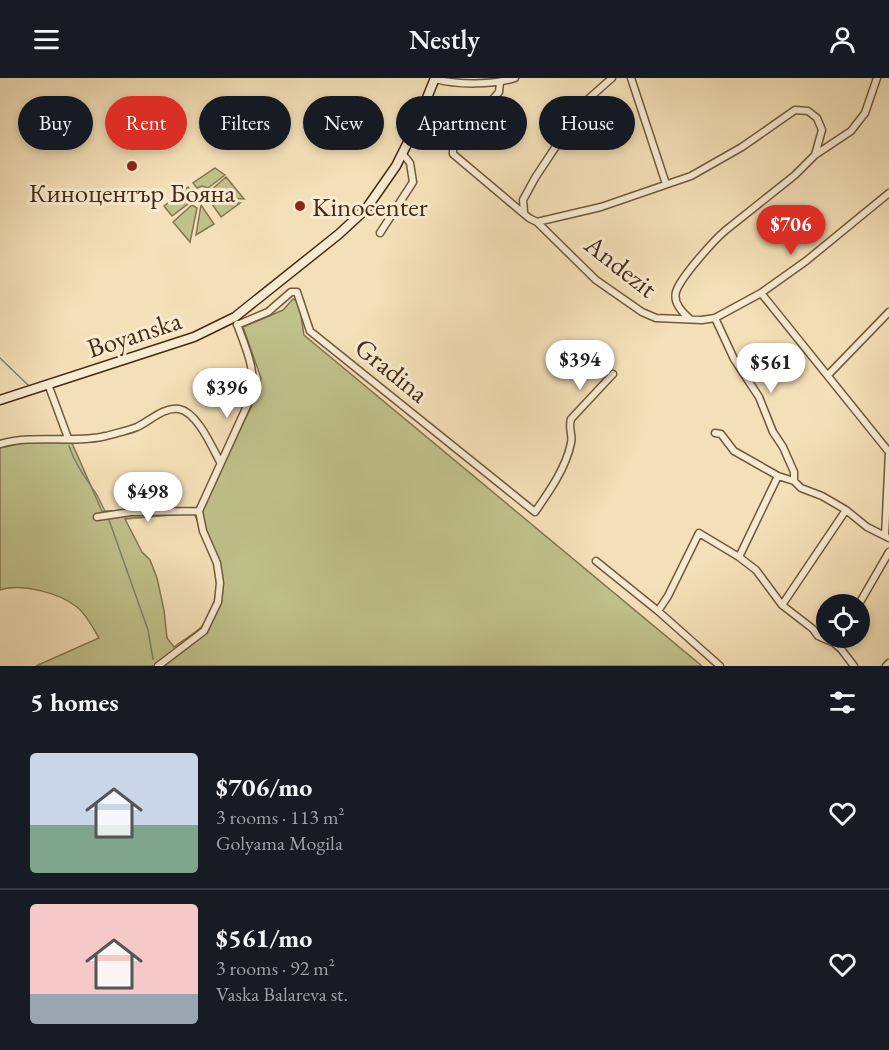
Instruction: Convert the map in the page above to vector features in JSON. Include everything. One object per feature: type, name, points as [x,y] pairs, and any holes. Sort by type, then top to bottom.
[{"type":"main road","name":"Boyanska","points":[[0,400],[194,337],[236,321],[270,288],[325,246],[366,209],[402,153],[435,78]]},
{"type":"street","points":[[435,78],[446,82],[500,83],[515,78]]},
{"type":"street","points":[[524,212],[523,200],[535,178],[586,101],[612,78]]},
{"type":"street","points":[[631,78],[666,184]]},
{"type":"street","points":[[691,319],[676,302],[675,292],[682,282],[721,234],[795,175],[815,156],[851,131],[865,113],[877,78]]},
{"type":"street","points":[[500,83],[500,92],[453,145],[453,154],[524,212]]},
{"type":"street","points":[[537,222],[601,207],[691,176],[742,147],[795,110],[808,111],[817,118],[822,130],[815,156]]},
{"type":"street","points":[[380,233],[413,182],[410,163],[402,153]]},
{"type":"street","points":[[794,481],[794,472],[783,447],[773,432],[759,397],[734,359],[715,318],[761,292],[806,261],[889,193]]},
{"type":"street","name":"Andezit","points":[[524,212],[596,280],[642,312],[656,318],[702,320],[715,318]]},
{"type":"street","name":"Gradina","points":[[236,321],[268,312],[291,292],[297,292],[310,331],[535,512],[549,492],[571,444],[569,424],[571,419],[613,374]]},
{"type":"street","points":[[715,433],[721,434],[734,451],[846,510],[867,527],[887,537],[889,452],[761,292]]},
{"type":"street","points":[[828,375],[889,312]]},
{"type":"street","points":[[158,666],[204,632],[218,602],[220,583],[218,563],[202,531],[199,512],[254,385],[254,375],[236,321]]},
{"type":"street","points":[[48,384],[68,438]]},
{"type":"street","points":[[0,444],[29,438],[102,436],[137,427],[163,412],[180,409],[190,414],[220,462]]},
{"type":"street","points":[[739,557],[778,476]]},
{"type":"street","points":[[782,605],[846,510]]},
{"type":"street","points":[[97,517],[131,512],[199,512]]},
{"type":"street","points":[[657,611],[668,596],[699,533],[756,570],[782,605],[816,633]]},
{"type":"street","points":[[865,594],[889,552]]},
{"type":"street","points":[[596,561],[720,666]]},
{"type":"street","points":[[842,648],[855,666]]},
{"type":"green space","points":[[215,168],[225,175],[208,188],[202,186],[197,188],[193,183]]},
{"type":"green space","points":[[226,177],[244,199],[211,197],[210,191]]},
{"type":"green space","points":[[188,187],[193,194],[186,199],[189,203],[172,216],[164,206]]},
{"type":"green space","points":[[210,201],[240,203],[221,217]]},
{"type":"green space","points":[[192,205],[197,208],[190,242],[173,222]]},
{"type":"green space","points":[[201,205],[214,224],[196,235]]},
{"type":"green space","points":[[293,299],[299,302],[304,335],[702,666],[36,666],[99,638],[80,610],[61,597],[29,589],[0,590],[0,448],[32,441],[71,441],[102,511],[201,509],[259,391],[261,378],[243,327],[283,310]],"holes":[[[194,513],[215,568],[216,597],[204,624],[174,647],[167,638],[157,578],[150,560],[142,552],[125,519]]]},
{"type":"waterway","points":[[0,358],[29,386]]},
{"type":"waterway","points":[[69,446],[77,465],[106,513]]},
{"type":"waterway","points":[[109,520],[148,630],[153,659]]},
{"type":"place","name":"Киноцентър Бояна","points":[[132,166]]},
{"type":"place","name":"Kinocenter","points":[[300,206]]}]
